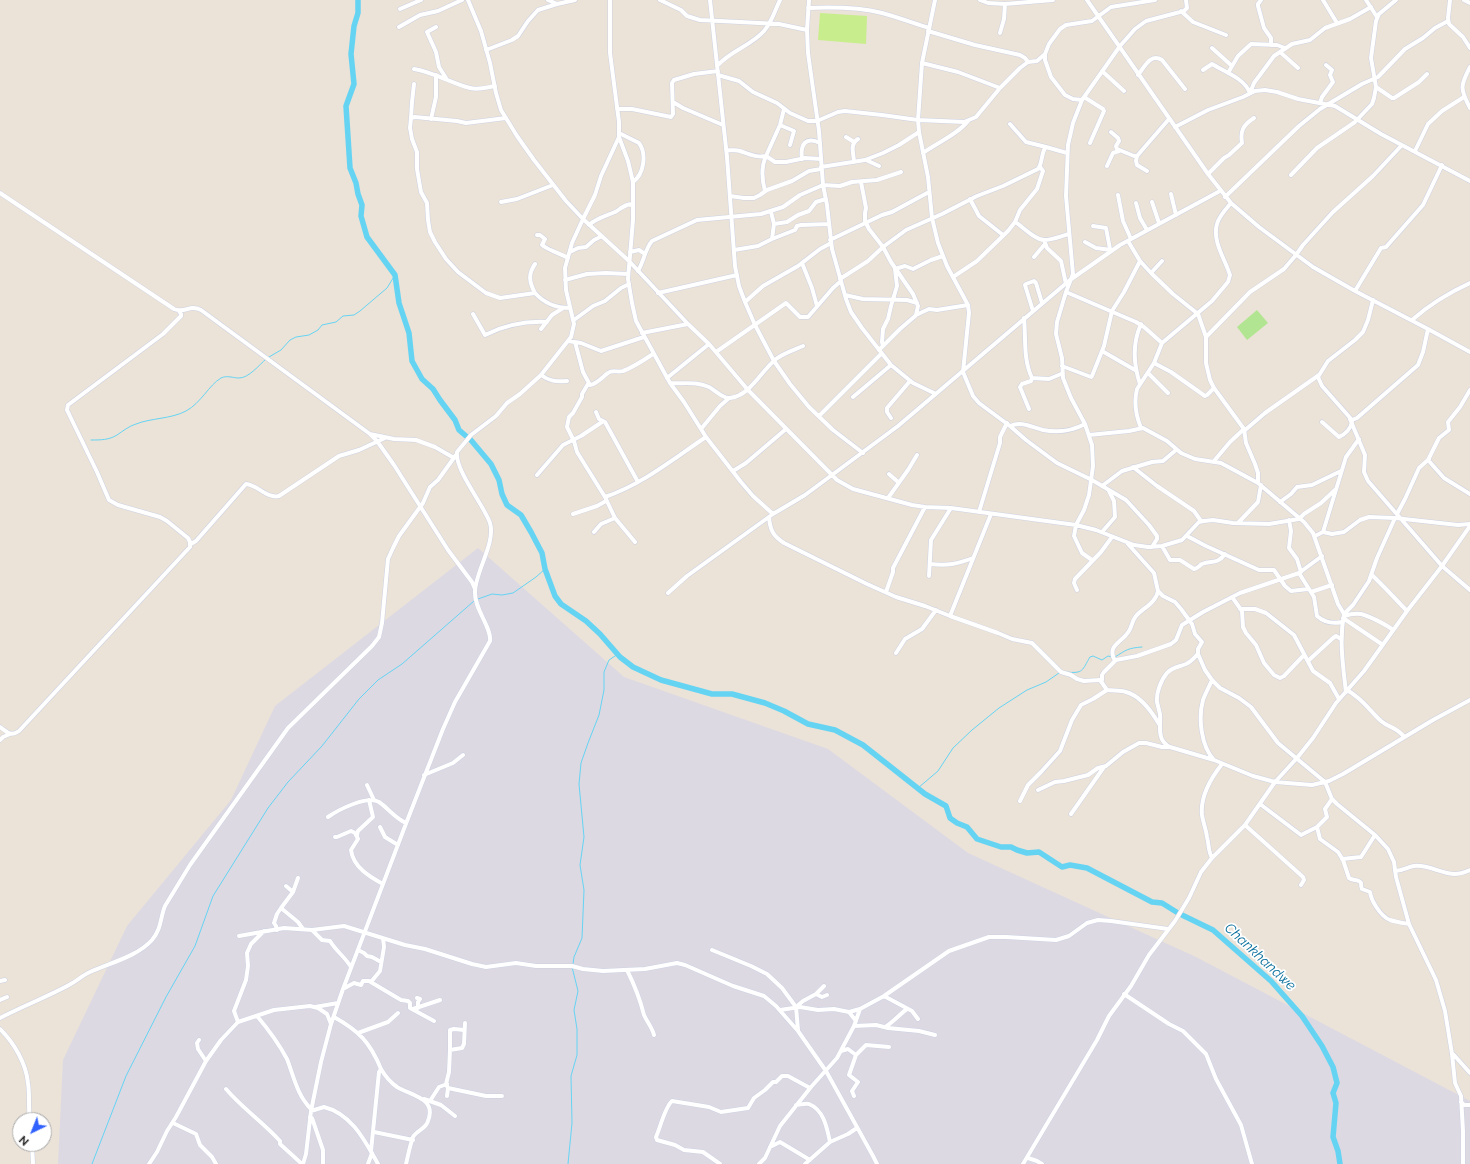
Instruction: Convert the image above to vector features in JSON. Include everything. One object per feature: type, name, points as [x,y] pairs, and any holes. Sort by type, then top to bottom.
[{"type":"street","points":[[400,9],[421,0]]},
{"type":"street","points":[[399,27],[420,15],[438,11],[462,0]]},
{"type":"street","points":[[468,0],[481,31],[498,102],[506,118],[553,185],[582,219],[638,270],[658,293],[709,344],[748,390],[831,475],[843,485],[874,495],[925,507],[951,508],[1076,525],[1102,532],[1127,543],[1152,547],[1179,542],[1201,521],[1213,520],[1238,523],[1269,524],[1299,519],[1321,503],[1336,489]]},
{"type":"street","points":[[548,0],[557,4]]},
{"type":"street","points":[[486,50],[512,40],[518,36],[528,21],[538,10],[575,0]]},
{"type":"street","points":[[610,0],[610,53],[618,109],[619,135],[628,161],[633,182],[633,227],[628,274],[636,321],[670,383],[706,437],[753,496],[774,514]]},
{"type":"street","points":[[660,0],[681,10],[687,16],[713,21],[769,24],[807,30]]},
{"type":"street","points":[[710,0],[726,150],[734,250],[737,275],[745,302],[774,361],[803,400],[833,430],[863,452]]},
{"type":"street","points":[[718,71],[729,54],[756,39],[766,30],[780,0]]},
{"type":"street","points":[[809,0],[807,30],[808,54],[820,143],[823,185],[831,241],[845,295],[851,312],[891,365],[917,386],[936,394]]},
{"type":"street","points":[[935,0],[922,63],[918,120],[919,132],[928,177],[932,218],[938,244],[968,305],[969,313],[963,372],[969,389],[979,403],[1057,463],[1092,480],[1126,500],[1149,525],[1157,537],[1152,547]]},
{"type":"street","points":[[980,0],[988,3],[1005,4],[1053,0]]},
{"type":"street","points":[[1087,0],[1220,191],[1231,203],[1313,267],[1470,352]]},
{"type":"street","points":[[1090,144],[1104,109],[1083,99],[1068,97],[1057,86],[1048,72],[1045,54],[1048,44],[1063,26],[1089,22],[1111,7],[1155,0]]},
{"type":"street","points":[[1092,560],[1082,553],[1074,536],[1076,525],[1087,503],[1092,480],[1093,451],[1085,424],[1071,398],[1061,374],[1062,358],[1056,328],[1073,271],[1066,196],[1067,153],[1073,123],[1083,99],[1120,46],[1135,29],[1146,21],[1184,11],[1187,8],[1186,0]]},
{"type":"street","points":[[1261,0],[1258,6],[1264,28],[1271,38],[1271,45]]},
{"type":"street","points":[[1325,0],[1337,23]]},
{"type":"street","points":[[1291,175],[1317,148],[1353,124],[1372,104],[1376,87],[1372,58],[1377,17],[1366,0]]},
{"type":"street","points":[[1377,17],[1396,0]]},
{"type":"street","points":[[1450,0],[1448,21],[1452,28],[1463,37],[1470,48]]},
{"type":"street","points":[[1464,0],[1470,3]]},
{"type":"street","points":[[1000,32],[1004,19],[1005,4]]},
{"type":"street","points":[[808,8],[825,7],[862,9],[882,13],[975,45],[1020,55],[1028,62]]},
{"type":"street","points":[[1250,94],[1254,82],[1270,60],[1285,48],[1294,43],[1310,40],[1325,28],[1350,19],[1371,7]]},
{"type":"street","points":[[1181,11],[1193,22],[1226,35]]},
{"type":"street","points":[[1225,197],[1299,126],[1320,109],[1362,84],[1376,79],[1405,49],[1448,21]]},
{"type":"street","points":[[436,27],[427,32],[436,52],[442,73],[446,78]]},
{"type":"street","points":[[1228,73],[1243,51],[1251,44],[1277,45],[1285,48]]},
{"type":"street","points":[[1212,48],[1232,66]]},
{"type":"street","points":[[1280,52],[1298,68]]},
{"type":"street","points":[[923,153],[937,143],[959,131],[968,121],[976,117],[1000,88],[1020,68],[1028,62],[1037,61],[1045,54]]},
{"type":"street","points":[[1138,74],[1150,60],[1154,57],[1158,57],[1185,89]]},
{"type":"street","points":[[922,63],[958,72],[1000,88]]},
{"type":"street","points":[[1203,70],[1212,64],[1240,80],[1247,87],[1250,94]]},
{"type":"street","points":[[1320,103],[1322,96],[1333,82],[1330,75],[1332,70],[1326,65]]},
{"type":"street","points":[[1470,67],[1462,84],[1464,97],[1470,108]]},
{"type":"street","points":[[414,69],[446,78],[470,88],[494,86]]},
{"type":"street","points":[[618,109],[632,109],[669,118],[673,114],[672,83],[674,80],[694,74],[718,71],[739,81],[752,92],[777,103],[784,109],[804,120],[817,121],[838,112],[845,111],[918,120],[968,121]]},
{"type":"street","points":[[1102,71],[1124,92]]},
{"type":"street","points":[[1376,87],[1394,98],[1419,82],[1428,74]]},
{"type":"street","points":[[431,119],[436,97],[436,75]]},
{"type":"street","points":[[414,84],[410,128],[417,152],[417,169],[421,192],[427,203],[430,232],[435,242],[446,259],[458,272],[486,292],[500,298],[535,293]]},
{"type":"street","points":[[1175,127],[1208,110],[1255,91],[1270,90],[1298,99],[1335,106],[1357,120],[1470,181]]},
{"type":"street","points":[[1415,151],[1428,124],[1442,111],[1464,97]]},
{"type":"street","points":[[673,102],[689,111],[723,125]]},
{"type":"street","points":[[765,191],[762,176],[764,163],[780,125],[784,109]]},
{"type":"street","points":[[411,118],[414,117],[466,123],[506,118]]},
{"type":"street","points":[[1208,174],[1242,143],[1240,137],[1243,127],[1254,118]]},
{"type":"street","points":[[1147,171],[1137,165],[1137,156],[1169,119]]},
{"type":"street","points":[[1010,124],[1026,142],[1067,153]]},
{"type":"street","points":[[780,125],[794,131],[790,145]]},
{"type":"street","points":[[730,196],[754,198],[765,191],[792,181],[809,171],[866,160],[899,145],[919,132]]},
{"type":"street","points":[[1111,132],[1118,138],[1119,141],[1116,148],[1137,156]]},
{"type":"street","points":[[619,135],[639,143],[643,152],[644,156],[639,176],[633,182]]},
{"type":"street","points":[[0,1018],[70,985],[89,972],[116,962],[146,946],[153,938],[163,918],[162,912],[165,906],[190,865],[288,728],[372,646],[378,638],[382,623],[388,559],[399,536],[421,507],[428,490],[438,480],[455,456],[458,449],[471,435],[496,416],[507,403],[520,394],[541,375],[568,342],[573,332],[574,320],[570,308],[565,280],[565,268],[582,219],[595,195],[619,135]]},
{"type":"street","points":[[846,137],[856,140],[852,151],[854,155],[854,162]]},
{"type":"street","points":[[802,159],[802,149],[808,141],[811,140],[820,143]]},
{"type":"street","points":[[1206,337],[1250,292],[1284,269],[1303,245],[1333,212],[1373,176],[1402,145]]},
{"type":"street","points":[[953,277],[977,261],[1015,222],[1020,210],[1037,189],[1043,171],[1040,167],[1044,149],[1046,147]]},
{"type":"street","points":[[726,150],[739,151],[745,154],[760,157],[766,156],[775,162],[786,162],[802,159],[821,159]]},
{"type":"street","points":[[1107,166],[1113,154],[1120,150]]},
{"type":"street","points":[[866,160],[879,166]]},
{"type":"street","points":[[1355,291],[1381,248],[1386,246],[1422,206],[1442,165]]},
{"type":"street","points":[[716,352],[786,303],[802,318],[808,317],[841,280],[868,261],[883,247],[906,230],[970,199],[1003,186],[1040,167]]},
{"type":"street","points":[[638,270],[652,241],[690,222],[700,219],[755,216],[783,207],[800,195],[823,185],[840,186],[852,182],[877,180],[901,172]]},
{"type":"street","points":[[861,182],[866,208],[866,223],[870,232],[883,247],[917,303],[916,315]]},
{"type":"street","points":[[500,202],[517,199],[553,185]]},
{"type":"street","points":[[668,593],[687,576],[769,517],[794,502],[912,416],[1024,318],[1070,280],[1110,250],[1220,191]]},
{"type":"street","points":[[745,302],[763,286],[802,263],[831,241],[866,223],[892,212],[929,192]]},
{"type":"street","points":[[0,193],[181,314],[181,316],[163,334],[68,405],[67,410],[109,500],[115,504],[151,513],[164,519],[188,538],[191,544]]},
{"type":"street","points":[[1171,194],[1176,215]]},
{"type":"street","points":[[1118,195],[1123,221],[1140,261],[1173,294],[1198,314],[1206,337],[1206,363],[1210,380],[1244,430],[1246,443],[1257,468],[1259,484],[1258,502],[1238,523]]},
{"type":"street","points":[[774,224],[787,222],[798,215],[809,211],[816,202],[826,199]]},
{"type":"street","points":[[970,199],[979,216],[1003,235]]},
{"type":"street","points":[[1152,202],[1159,223]]},
{"type":"street","points":[[1136,203],[1140,218],[1147,230]]},
{"type":"street","points":[[1141,428],[1137,418],[1137,389],[1154,363],[1162,343],[1198,314],[1218,295],[1230,277],[1217,242],[1216,226],[1231,203]]},
{"type":"street","points":[[590,225],[596,219],[603,218],[608,214],[616,212],[623,206],[633,204]]},
{"type":"street","points":[[771,212],[774,224],[772,239]]},
{"type":"street","points":[[1015,222],[1023,227],[1027,232],[1044,242],[1053,254],[1061,261],[1066,284]]},
{"type":"street","points":[[734,250],[758,246],[794,230],[797,226],[829,224]]},
{"type":"street","points":[[1093,226],[1106,228],[1110,250]]},
{"type":"street","points":[[1034,257],[1044,242],[1069,234]]},
{"type":"street","points":[[537,235],[540,235],[545,239],[542,245],[546,248],[568,258]]},
{"type":"street","points":[[570,252],[578,248],[586,248],[594,240],[602,236]]},
{"type":"street","points":[[1085,242],[1096,248],[1110,250]]},
{"type":"street","points":[[630,252],[639,250],[645,254]]},
{"type":"street","points":[[895,269],[905,266],[913,269],[930,260],[943,256]]},
{"type":"street","points":[[1062,366],[1091,377],[1102,351],[1112,310],[1124,292],[1140,261]]},
{"type":"street","points":[[1151,272],[1162,261]]},
{"type":"street","points":[[802,263],[812,288],[817,306]]},
{"type":"street","points":[[535,264],[531,269],[530,279],[530,283],[535,293],[546,303],[563,308],[570,308]]},
{"type":"street","points":[[883,346],[883,329],[888,319],[897,286],[895,269]]},
{"type":"street","points":[[565,280],[587,274],[628,274]]},
{"type":"street","points":[[658,293],[737,275]]},
{"type":"street","points":[[1033,311],[1028,298],[1026,284],[1036,283],[1042,303]]},
{"type":"street","points":[[1412,320],[1430,305],[1451,291],[1470,283]]},
{"type":"street","points":[[574,320],[593,306],[605,302],[620,288],[629,284]]},
{"type":"street","points":[[1066,292],[1078,298],[1112,310],[1141,324],[1162,343]]},
{"type":"street","points":[[845,295],[864,299],[907,300],[917,303]]},
{"type":"street","points":[[1214,461],[1230,442],[1266,413],[1319,375],[1328,362],[1363,332],[1373,300]]},
{"type":"street","points":[[819,416],[880,352],[883,346],[916,315],[929,308],[938,310],[968,305]]},
{"type":"street","points":[[178,311],[192,307],[201,310],[370,434],[377,441],[448,550],[472,582],[475,589]]},
{"type":"street","points":[[541,329],[552,315],[563,308]]},
{"type":"street","points":[[473,314],[485,335],[502,327],[515,324],[534,321],[547,322]]},
{"type":"street","points":[[1024,318],[1026,340],[1025,353],[1028,369],[1032,378]]},
{"type":"street","points":[[568,342],[575,342],[601,351],[643,335],[688,324]]},
{"type":"street","points":[[1140,384],[1135,370],[1135,345],[1136,336],[1141,324]]},
{"type":"street","points":[[1351,420],[1357,418],[1418,366],[1428,329]]},
{"type":"street","points":[[575,342],[583,372],[588,384]]},
{"type":"street","points":[[667,378],[709,344]]},
{"type":"street","points":[[701,429],[720,406],[728,399],[748,390],[774,361],[782,355],[803,346]]},
{"type":"street","points":[[1102,351],[1135,370]]},
{"type":"street","points":[[588,384],[592,385],[611,371],[621,372],[653,354]]},
{"type":"street","points":[[1154,363],[1171,372],[1205,396],[1214,388]]},
{"type":"street","points":[[853,397],[891,365]]},
{"type":"street","points":[[1148,373],[1168,393]]},
{"type":"street","points":[[1029,409],[1020,387],[1022,384],[1031,381],[1032,378],[1049,379],[1061,374]]},
{"type":"street","points":[[541,375],[546,379],[556,382],[567,381]]},
{"type":"street","points":[[1319,375],[1320,384],[1351,420],[1365,455],[1364,469],[1366,478],[1396,516]]},
{"type":"street","points":[[891,418],[887,412],[887,408],[910,381]]},
{"type":"street","points":[[670,383],[695,382],[714,390],[728,399]]},
{"type":"street","points":[[588,384],[568,420],[566,427],[574,441],[577,452],[606,499],[615,518],[635,542]]},
{"type":"street","points":[[1343,617],[1353,605],[1372,575],[1377,558],[1403,504],[1418,468],[1429,459],[1439,438],[1449,430],[1448,422],[1460,407],[1470,390]]},
{"type":"street","points":[[596,412],[599,419],[602,422],[605,422],[638,482]]},
{"type":"street","points":[[1322,422],[1339,437],[1343,436],[1350,428],[1351,420]]},
{"type":"street","points":[[537,475],[563,445],[574,441],[602,422]]},
{"type":"street","points":[[979,512],[1000,443],[1000,437],[1008,425],[1020,423],[1053,432],[1076,428],[1085,424]]},
{"type":"street","points":[[1089,435],[1145,428],[1164,440],[1176,450],[1195,459],[1214,461],[1228,466],[1259,484],[1299,519],[1315,536],[1343,617],[1341,638],[1347,691]]},
{"type":"street","points":[[733,471],[746,463],[786,429]]},
{"type":"street","points":[[226,1089],[233,1098],[274,1134],[280,1141],[280,1144],[302,1164],[306,1154],[311,1110],[322,1056],[343,989],[424,775],[455,702],[490,641],[489,632],[475,597],[475,589],[488,548],[491,526],[488,517],[455,456],[416,440],[370,434]]},
{"type":"street","points":[[0,740],[3,737],[10,734],[13,735],[19,731],[186,552],[191,544],[196,541],[246,484],[252,485],[273,496],[280,496],[339,456],[359,450],[385,437]]},
{"type":"street","points":[[573,514],[596,506],[618,492],[659,470],[706,437]]},
{"type":"street","points":[[1323,532],[1341,471],[1348,453],[1359,439]]},
{"type":"street","points":[[1102,486],[1118,473],[1133,467],[1163,461],[1176,450]]},
{"type":"street","points":[[888,498],[917,455]]},
{"type":"street","points":[[1429,459],[1429,462],[1444,478],[1470,494]]},
{"type":"street","points":[[1133,467],[1157,486],[1194,511],[1201,521]]},
{"type":"street","points":[[1280,502],[1298,487],[1312,485],[1341,471]]},
{"type":"street","points":[[889,474],[898,482]]},
{"type":"street","points":[[1102,532],[1113,521],[1115,513],[1114,501],[1108,490]]},
{"type":"street","points":[[886,592],[893,572],[892,568],[925,507]]},
{"type":"street","points":[[929,576],[932,536],[951,508]]},
{"type":"street","points":[[950,616],[991,514]]},
{"type":"street","points":[[1315,536],[1323,532],[1332,534],[1344,532],[1360,520],[1369,517],[1396,516],[1401,518],[1458,525],[1470,525]]},
{"type":"street","points":[[769,517],[772,532],[776,538],[867,584],[1012,639],[1032,643],[1061,672],[1071,675],[1077,679],[1102,680]]},
{"type":"street","points":[[594,532],[601,524],[615,518]]},
{"type":"street","points":[[1401,518],[1442,566],[1470,590]]},
{"type":"street","points":[[1289,520],[1291,531],[1290,548],[1297,559],[1300,573],[1316,607],[1316,614],[1320,619],[1331,623],[1353,614],[1364,615],[1385,624],[1393,630]]},
{"type":"street","points":[[1024,1164],[1097,1040],[1109,1016],[1149,955],[1175,921],[1189,898],[1201,872],[1212,858],[1245,825],[1274,782],[1297,758],[1313,738],[1339,699],[1364,671],[1442,566],[1470,525]]},
{"type":"street","points":[[1187,536],[1262,571],[1274,570],[1288,589],[1309,590],[1332,585]]},
{"type":"street","points":[[1077,590],[1073,581],[1104,549],[1112,537]]},
{"type":"street","points":[[1115,661],[1111,654],[1113,647],[1129,632],[1134,618],[1156,597],[1158,591],[1154,573],[1127,543]]},
{"type":"street","points":[[1162,546],[1170,560],[1180,560],[1194,569],[1204,564],[1220,560],[1225,554]]},
{"type":"street","points":[[1107,690],[1102,680],[1104,672],[1118,659],[1137,656],[1174,642],[1182,625],[1189,620],[1247,590],[1300,573],[1322,556]]},
{"type":"street","points":[[930,564],[957,564],[973,558]]},
{"type":"street","points":[[1372,575],[1407,612]]},
{"type":"street","points":[[1158,591],[1179,606],[1192,624],[1195,634],[1201,640],[1198,654],[1205,670],[1212,680],[1220,688],[1233,694],[1246,703],[1256,713],[1275,740],[1325,782],[1332,799],[1375,835],[1388,849],[1396,871],[1409,924],[1436,980],[1444,1011],[1456,1083],[1460,1093],[1463,1131],[1463,1164]]},
{"type":"street","points":[[1232,597],[1243,614],[1243,627],[1246,633],[1256,645],[1264,663],[1276,677],[1280,678],[1284,676],[1304,655]]},
{"type":"street","points":[[1240,608],[1255,609],[1269,615],[1294,635],[1315,673],[1332,685],[1339,699]]},
{"type":"street","points":[[896,654],[906,638],[922,628],[936,610]]},
{"type":"street","points":[[1343,617],[1382,645]]},
{"type":"street","points":[[1308,661],[1333,638],[1336,636],[1341,638]]},
{"type":"street","points":[[1170,747],[1162,739],[1159,732],[1160,713],[1157,699],[1160,688],[1165,676],[1170,670],[1188,662],[1198,654]]},
{"type":"street","points":[[1212,680],[1203,701],[1201,717],[1205,742],[1210,755],[1214,760]]},
{"type":"street","points":[[1020,801],[1028,785],[1060,751],[1072,720],[1081,704],[1093,699],[1107,690],[1127,692],[1137,697],[1152,712],[1160,724]]},
{"type":"street","points":[[1347,691],[1360,698],[1382,722],[1398,730],[1404,737]]},
{"type":"street","points":[[1070,814],[1104,767],[1123,752],[1139,743],[1170,747],[1214,760],[1253,776],[1274,782],[1306,785],[1325,782],[1343,774],[1404,737],[1470,700]]},
{"type":"street","points":[[0,727],[10,734]]},
{"type":"street","points":[[424,775],[458,760],[463,755]]},
{"type":"street","points":[[1212,858],[1209,852],[1202,810],[1209,781],[1222,764]]},
{"type":"street","points":[[1038,790],[1055,782],[1084,776],[1098,768],[1104,767]]},
{"type":"street","points":[[367,785],[374,800]]},
{"type":"street","points":[[1260,804],[1301,835],[1317,827],[1327,817],[1325,809],[1332,799]]},
{"type":"street","points":[[356,835],[358,831],[373,817],[369,800]]},
{"type":"street","points":[[328,817],[356,803],[374,800],[379,802],[395,817],[406,823]]},
{"type":"street","points":[[1245,825],[1303,877],[1304,880],[1301,885]]},
{"type":"street","points":[[380,827],[385,836],[398,844]]},
{"type":"street","points":[[1317,827],[1320,839],[1338,852],[1349,878],[1358,881],[1361,883],[1362,888],[1370,892],[1373,903],[1385,916],[1390,920],[1409,924]]},
{"type":"street","points":[[335,837],[351,831],[356,835],[358,839],[351,850],[355,862],[361,869],[383,884]]},
{"type":"street","points":[[1341,859],[1361,857],[1375,835]]},
{"type":"street","points":[[1396,871],[1402,871],[1414,866],[1452,874],[1460,874],[1470,870]]},
{"type":"street","points":[[277,930],[274,922],[277,913],[293,892],[298,878]]},
{"type":"street","points":[[286,886],[293,892]]},
{"type":"street","points":[[281,908],[298,922],[302,929]]},
{"type":"street","points":[[780,1010],[800,1007],[849,1012],[860,1009],[884,996],[949,951],[984,939],[1006,937],[1056,940],[1069,936],[1087,923],[1098,920],[1168,929]]},
{"type":"street","points":[[239,936],[284,928],[312,930],[344,926],[405,945],[425,949],[486,967],[516,963],[536,966],[572,966],[588,970],[627,970],[645,969],[672,963],[681,964],[733,986],[764,996],[780,1010],[798,1031],[826,1071],[877,1164]]},
{"type":"street","points":[[312,930],[322,940],[330,941],[334,948],[345,958],[351,967]]},
{"type":"street","points":[[238,1022],[234,1011],[245,984],[248,966],[247,953],[251,944],[264,931]]},
{"type":"street","points":[[371,982],[378,975],[384,947],[383,938]]},
{"type":"street","points":[[358,950],[381,962]]},
{"type":"street","points":[[712,950],[763,972],[782,988],[796,1007],[798,1031]]},
{"type":"street","points":[[627,970],[654,1035]]},
{"type":"street","points":[[343,989],[354,983],[361,985],[363,981],[369,981],[402,1000],[408,1001],[410,1003],[409,1007],[434,1021]]},
{"type":"street","points":[[796,1007],[803,1001],[816,994],[824,986]]},
{"type":"street","points":[[816,994],[822,996],[827,995]]},
{"type":"street","points":[[1124,994],[1182,1031],[1206,1054],[1216,1078],[1241,1125],[1252,1164]]},
{"type":"street","points":[[884,996],[914,1013],[918,1019]]},
{"type":"street","points":[[0,1000],[7,997]]},
{"type":"street","points":[[417,998],[420,999],[418,1008]]},
{"type":"street","points":[[413,1009],[440,1000]]},
{"type":"street","points":[[149,1164],[206,1061],[223,1037],[238,1022],[282,1008],[314,1007],[338,1004]]},
{"type":"street","points":[[314,1007],[327,1014],[331,1024]]},
{"type":"street","points":[[760,1164],[765,1158],[780,1126],[841,1052],[855,1024],[860,1009]]},
{"type":"street","points":[[884,1027],[888,1026],[894,1019],[907,1009]]},
{"type":"street","points":[[849,1012],[855,1024]]},
{"type":"street","points":[[358,1033],[388,1022],[398,1013]]},
{"type":"street","points":[[257,1016],[267,1027],[283,1053],[297,1089],[311,1110]]},
{"type":"street","points":[[334,1017],[358,1033],[375,1054],[381,1069],[388,1079],[398,1087],[441,1106],[455,1116]]},
{"type":"street","points":[[450,1050],[462,1048],[464,1044],[464,1022]]},
{"type":"street","points":[[855,1024],[876,1025],[919,1031],[935,1035]]},
{"type":"street","points":[[0,1029],[15,1049],[25,1067],[28,1084],[30,1112]]},
{"type":"street","points":[[447,1096],[450,1030],[464,1030]]},
{"type":"street","points":[[199,1040],[197,1043],[198,1049],[206,1061]]},
{"type":"street","points":[[854,1096],[852,1091],[858,1082],[849,1075],[856,1055],[866,1045],[889,1047]]},
{"type":"street","points":[[841,1052],[848,1049],[856,1055]]},
{"type":"street","points":[[1452,1054],[1470,1073]]},
{"type":"street","points":[[368,1164],[372,1152],[379,1072],[381,1069]]},
{"type":"street","points":[[720,1164],[703,1152],[684,1150],[675,1145],[657,1140],[656,1137],[672,1101],[709,1106],[721,1112],[748,1108],[754,1098],[765,1090],[772,1082],[776,1082],[782,1076],[788,1076],[810,1088]]},
{"type":"street","points":[[379,1080],[388,1079]]},
{"type":"street","points":[[430,1101],[439,1087],[447,1086],[486,1096],[502,1096]]},
{"type":"street","points":[[406,1164],[415,1135],[426,1126],[430,1115],[428,1105],[420,1097]]},
{"type":"street","points":[[1461,1102],[1464,1105],[1470,1105]]},
{"type":"street","points":[[796,1105],[808,1104],[817,1110],[825,1122],[830,1142]]},
{"type":"street","points":[[311,1110],[324,1107],[343,1116],[358,1131],[378,1164]]},
{"type":"street","points":[[310,1117],[312,1118],[323,1150],[323,1164]]},
{"type":"street","points":[[173,1123],[179,1127],[191,1130],[196,1134],[200,1145],[212,1157],[216,1164]]},
{"type":"street","points":[[805,1164],[830,1142],[857,1128]]},
{"type":"street","points":[[374,1132],[413,1140]]},
{"type":"street","points":[[770,1147],[780,1142],[810,1160]]},
{"type":"street","points":[[32,1152],[33,1164]]},
{"type":"street","points":[[1028,1158],[1037,1160],[1042,1164]]},
{"type":"shaded area","points":[[478,548],[624,677],[828,749],[968,853],[1196,957],[1470,1101],[1470,1164],[58,1164],[63,1060],[127,926],[231,800],[275,706]]},
{"type":"green space","points":[[820,13],[867,16],[866,44],[818,40]]},
{"type":"green space","points":[[1257,310],[1268,323],[1247,340],[1237,327]]},
{"type":"waterway","points":[[358,0],[358,13],[354,26],[351,54],[354,84],[346,106],[350,168],[362,205],[361,216],[367,237],[395,275],[399,303],[409,333],[412,361],[422,379],[433,389],[455,420],[459,430],[466,436]]},
{"type":"waterway","points":[[269,357],[281,350],[290,340],[296,337],[309,335],[318,330],[322,325],[336,322],[343,316],[354,315],[387,288],[395,275]]},
{"type":"waterway","points":[[91,440],[111,438],[133,425],[180,414],[191,408],[221,378],[239,378],[246,376],[254,371],[266,359]]},
{"type":"waterway","points":[[470,439],[491,464],[499,480],[502,494],[507,505],[521,515],[531,532],[542,553],[545,569],[555,596],[561,604],[586,621],[600,634],[620,657],[633,667],[661,680],[712,694],[732,694],[765,703],[808,724],[835,730],[863,745],[925,794],[946,806],[950,818],[967,827],[977,839],[1001,847],[1011,847],[1027,853],[1039,852],[1062,867],[1070,865],[1087,868],[1152,902],[1162,903],[1178,913]]},
{"type":"waterway","points":[[478,599],[492,594],[502,595],[513,593],[545,569]]},
{"type":"waterway","points":[[92,1164],[126,1076],[166,997],[195,946],[213,896],[268,808],[288,782],[322,746],[359,699],[378,680],[402,664],[474,601]]},
{"type":"waterway","points":[[1115,657],[1127,650],[1142,647]]},
{"type":"waterway","points":[[573,964],[574,957],[582,938],[584,890],[580,865],[584,837],[579,784],[581,763],[599,715],[604,690],[604,672],[609,660],[618,654]]},
{"type":"waterway","points":[[1066,672],[1079,672],[1084,668],[1090,657],[1093,656],[1102,660],[1108,656],[1112,657]]},
{"type":"waterway","points":[[918,788],[938,771],[953,748],[972,730],[999,708],[1027,690],[1046,682],[1059,673]]},
{"type":"waterway","name":"Chankhandwe","points":[[1182,915],[1213,930],[1271,981],[1302,1016],[1322,1046],[1333,1067],[1337,1083],[1333,1093],[1336,1103],[1333,1137],[1338,1151],[1340,1164]]},
{"type":"waterway","points":[[568,1164],[572,1123],[571,1076],[577,1055],[577,1029],[574,1010],[578,991],[572,967]]}]
